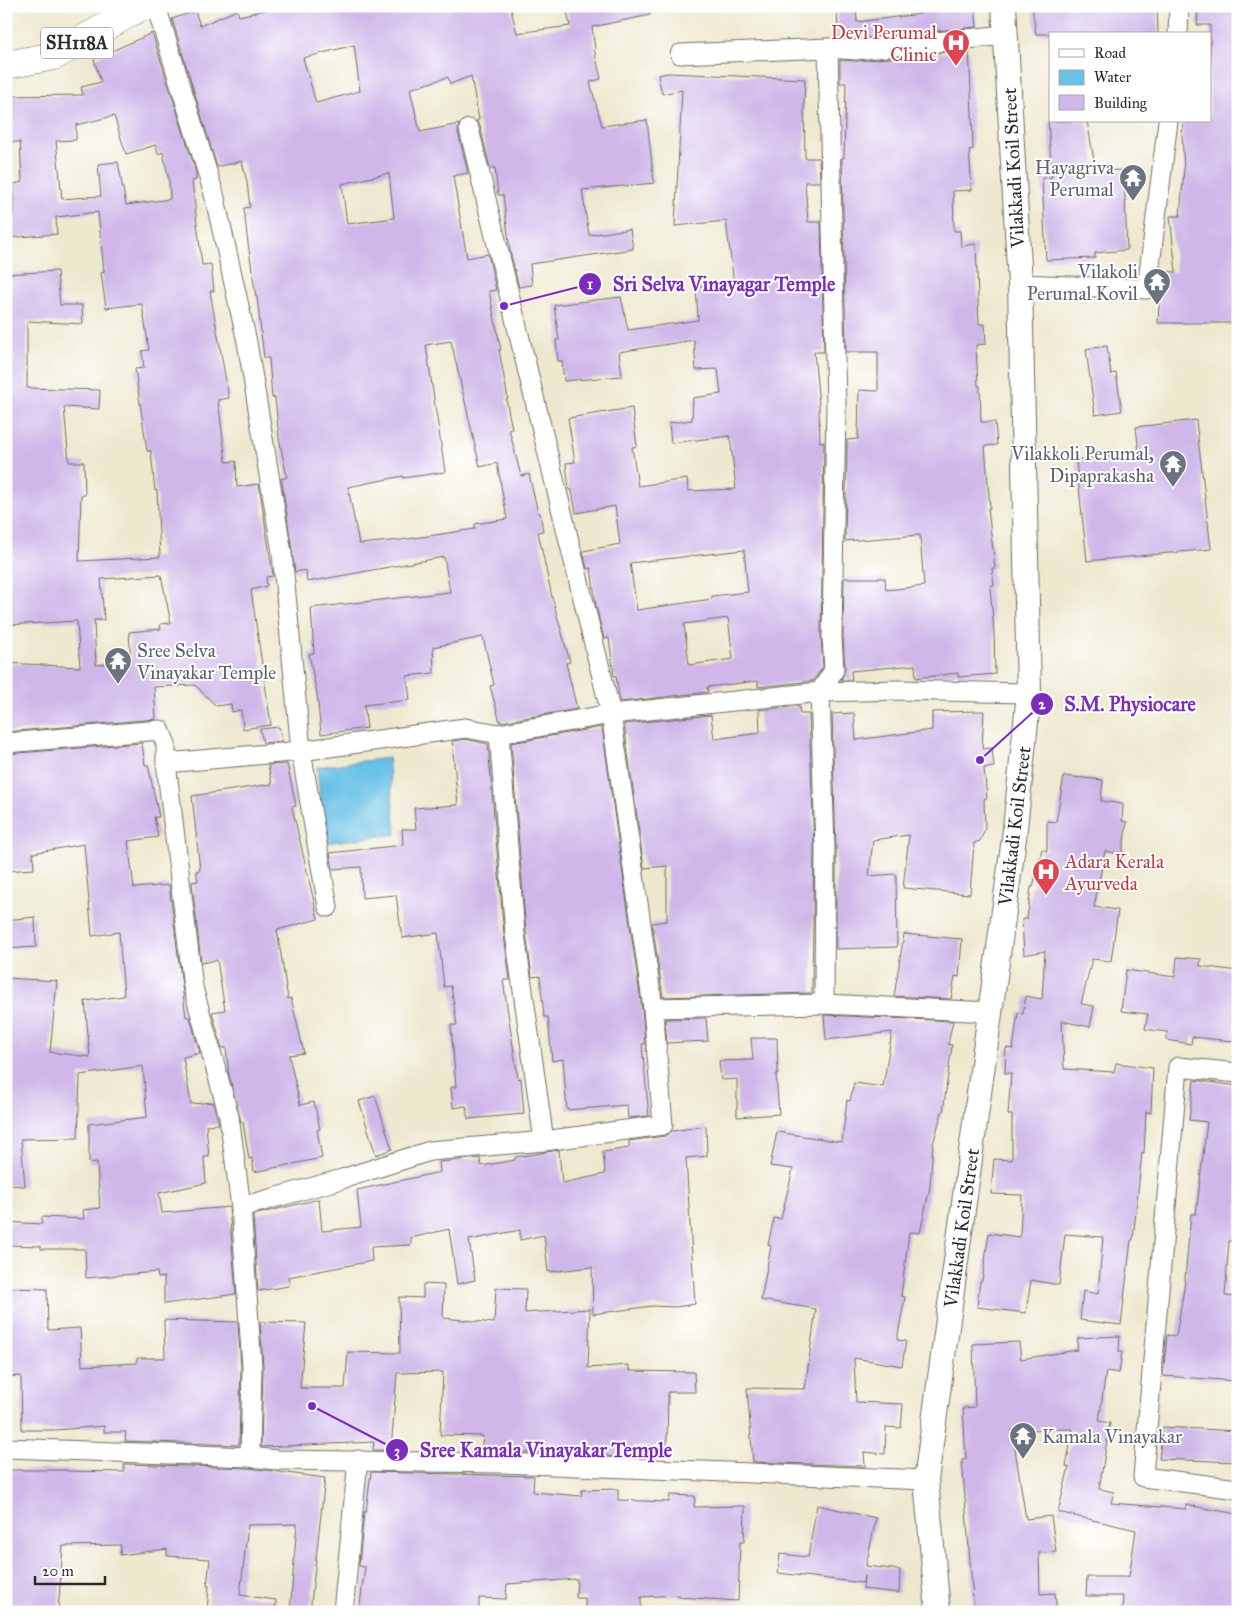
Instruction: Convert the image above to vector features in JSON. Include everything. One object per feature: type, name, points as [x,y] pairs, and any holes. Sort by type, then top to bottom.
[{"type":"main road","name":"SH118A","points":[[6,65],[54,56],[142,6]]},
{"type":"street","points":[[156,6],[214,194],[247,342],[282,553],[301,751],[328,907]]},
{"type":"street","name":"Vilakkadi Koil Street","points":[[938,1612],[926,1480],[1014,838],[1029,693],[1020,284],[1004,6]]},
{"type":"street","points":[[1178,32],[1179,6]]},
{"type":"street","points":[[680,54],[828,48],[856,50],[1006,35]]},
{"type":"street","points":[[824,1004],[825,848],[820,692],[834,670],[832,637],[836,406],[828,48]]},
{"type":"street","points":[[1020,284],[1147,289],[1168,122]]},
{"type":"street","points":[[240,1207],[342,1179],[430,1151],[544,1141],[663,1125],[653,1008],[610,714],[470,129]]},
{"type":"street","points":[[166,763],[301,751],[465,728],[499,734],[610,714],[820,692],[899,690],[1029,693]]},
{"type":"street","points":[[6,743],[160,730],[166,744],[166,763],[193,987],[229,1116],[240,1207],[252,1368],[250,1457]]},
{"type":"street","points":[[499,734],[515,934],[544,1141]]},
{"type":"street","points":[[653,1008],[824,1004],[991,1012]]},
{"type":"street","points":[[1238,1073],[1178,1067],[1143,1477],[1238,1489]]},
{"type":"street","points":[[6,1448],[250,1457],[277,1460],[501,1463],[926,1480]]},
{"type":"street","points":[[343,1612],[358,1460]]},
{"type":"water","points":[[388,758],[396,834],[325,843],[317,767]]},
{"type":"building","points":[[283,6],[510,6],[517,33],[570,26],[566,6],[649,6],[650,15],[592,27],[594,49],[601,79],[590,82],[602,126],[647,120],[654,183],[582,190],[589,235],[630,229],[633,249],[530,264],[532,285],[519,287],[510,251],[503,195],[498,195],[495,168],[490,168],[480,126],[476,121],[479,120],[471,76],[450,84],[448,77],[410,89],[420,132],[459,124],[458,132],[468,173],[453,176],[467,258],[488,254],[496,290],[489,291],[501,350],[499,350],[512,429],[509,429],[521,476],[529,474],[538,513],[540,513],[543,531],[538,532],[552,597],[570,662],[566,663],[577,709],[500,722],[490,686],[494,685],[483,637],[433,647],[434,673],[407,676],[410,700],[364,705],[367,728],[321,734],[317,694],[309,654],[314,653],[311,608],[450,592],[444,557],[307,582],[306,570],[295,572],[281,479],[287,477],[279,438],[275,397],[272,398],[269,358],[264,358],[247,236],[244,208],[250,207],[247,182],[242,161],[217,167],[172,19],[195,11],[200,26],[237,10],[239,16]],"holes":[[[354,45],[360,91],[316,103],[303,58]],[[389,173],[394,218],[347,224],[342,184]],[[451,341],[480,467],[497,463],[507,519],[475,524],[475,529],[359,544],[348,487],[403,476],[403,478],[445,472],[426,345]]]},
{"type":"building","points":[[837,6],[856,6],[857,22],[920,14],[919,6],[975,6],[977,27],[856,39],[838,37]]},
{"type":"building","points":[[1032,6],[1068,6],[1068,8],[1157,6],[1158,32],[1049,32],[1049,34],[1036,34]]},
{"type":"building","points":[[1198,6],[1238,7],[1238,323],[1158,323],[1161,271],[1176,272],[1170,216],[1180,216],[1184,169],[1182,134],[1184,122],[1212,122],[1212,32],[1210,32],[1210,25],[1197,25]]},
{"type":"building","points":[[152,33],[196,172],[196,180],[192,181],[202,265],[211,264],[214,291],[210,291],[229,398],[218,400],[226,462],[236,461],[237,487],[259,484],[273,576],[266,577],[267,586],[251,590],[271,725],[243,729],[241,710],[232,712],[231,704],[216,706],[195,685],[154,687],[156,719],[6,732],[6,663],[80,667],[77,621],[6,625],[6,274],[57,271],[60,305],[82,305],[83,324],[27,321],[27,388],[100,390],[99,409],[64,407],[69,462],[84,462],[85,495],[81,495],[79,561],[160,557],[157,490],[155,491],[151,451],[147,451],[135,369],[144,368],[142,351],[149,350],[142,304],[106,308],[101,273],[104,272],[98,212],[56,217],[57,234],[6,238],[6,217],[13,216],[14,184],[22,182],[20,142],[6,142],[6,96],[83,95],[81,87],[101,82],[94,59]],"holes":[[[114,116],[126,154],[156,145],[158,154],[163,152],[169,181],[170,199],[126,205],[118,162],[98,164],[101,196],[62,199],[56,141],[76,140],[76,125]],[[161,575],[171,623],[160,624],[161,629],[129,632],[131,661],[96,665],[94,620],[104,620],[101,579]]]},
{"type":"building","points":[[969,50],[973,149],[969,150],[972,190],[953,191],[954,231],[960,231],[961,246],[976,244],[979,324],[985,324],[986,344],[976,345],[981,422],[995,422],[997,445],[985,446],[990,508],[988,508],[995,568],[992,568],[994,585],[990,586],[995,674],[958,677],[958,673],[916,678],[915,665],[851,671],[852,680],[841,680],[845,669],[843,637],[844,578],[885,578],[886,590],[924,586],[920,535],[845,541],[847,440],[858,439],[859,390],[878,391],[878,352],[846,352],[842,158],[844,158],[846,83],[840,83],[840,60],[857,61]]},
{"type":"building","points":[[668,73],[805,79],[805,158],[819,158],[820,182],[805,182],[808,222],[821,222],[824,352],[814,352],[820,442],[824,442],[821,637],[823,667],[813,681],[758,687],[758,681],[707,687],[708,692],[620,702],[616,676],[614,676],[609,638],[604,639],[596,606],[591,568],[587,569],[583,551],[620,544],[615,506],[576,513],[572,490],[569,490],[566,463],[575,462],[568,418],[632,408],[637,446],[632,447],[638,486],[687,479],[688,491],[736,489],[730,436],[671,443],[669,423],[692,420],[693,398],[721,394],[718,369],[696,370],[694,340],[619,352],[622,376],[564,381],[562,361],[558,361],[556,340],[559,340],[554,305],[621,297],[628,330],[698,320],[696,286],[734,284],[726,221],[675,226],[682,90],[662,94],[658,75]],"holes":[[[744,550],[748,592],[712,596],[712,599],[637,610],[630,563]],[[728,618],[733,659],[689,665],[684,624]]]},
{"type":"building","points":[[1048,121],[1087,122],[1096,171],[1124,170],[1127,250],[1095,253],[1095,258],[1046,260],[1042,178],[1052,177]]},
{"type":"building","points":[[1107,346],[1111,374],[1116,373],[1122,411],[1095,415],[1086,349]]},
{"type":"building","points":[[1196,420],[1211,549],[1087,561],[1076,460],[1139,453],[1136,427]]},
{"type":"building","points":[[799,706],[800,714],[809,714],[814,848],[812,993],[663,997],[652,923],[667,921],[667,866],[644,868],[624,724],[711,715],[714,739],[760,733],[759,710]]},
{"type":"building","points":[[984,711],[982,749],[992,748],[994,767],[984,768],[987,798],[984,799],[985,829],[980,841],[974,843],[970,894],[903,888],[909,835],[873,840],[869,876],[896,874],[897,947],[836,949],[836,848],[832,714],[854,713],[856,740],[932,730],[932,712]]},
{"type":"building","points":[[279,727],[282,741],[263,743],[260,729]]},
{"type":"building","points":[[602,727],[642,1009],[645,1044],[642,1044],[649,1116],[628,1118],[627,1105],[567,1110],[563,1059],[552,1061],[548,1017],[544,1017],[540,976],[532,977],[526,933],[511,743]]},
{"type":"building","points":[[465,739],[488,744],[504,935],[510,980],[503,980],[518,1079],[521,1078],[524,1114],[468,1119],[466,1106],[453,1108],[451,1087],[456,1087],[451,1025],[457,1025],[451,986],[444,987],[438,933],[402,938],[396,895],[362,898],[361,867],[333,869],[330,853],[403,845],[402,829],[416,829],[414,808],[458,805],[452,741]]},
{"type":"building","points":[[142,743],[145,765],[148,765],[159,817],[154,817],[158,837],[128,841],[134,888],[169,885],[186,1017],[190,1017],[200,1053],[183,1057],[191,1104],[213,1102],[219,1124],[206,1125],[209,1157],[204,1157],[206,1183],[159,1193],[162,1213],[229,1207],[236,1294],[164,1304],[164,1277],[158,1278],[157,1272],[86,1278],[85,1249],[41,1249],[41,1246],[6,1245],[6,1222],[42,1224],[42,1217],[84,1219],[83,1210],[100,1208],[97,1162],[89,1163],[89,1124],[147,1117],[143,1066],[80,1075],[78,1138],[21,1139],[25,1186],[6,1185],[6,978],[57,981],[50,1052],[90,1057],[85,1001],[124,996],[119,932],[92,936],[84,844],[33,853],[34,869],[6,871],[6,754]]},
{"type":"building","points":[[287,764],[296,806],[292,807],[318,919],[277,930],[288,999],[291,998],[304,1053],[289,1055],[300,1105],[314,1102],[320,1129],[317,1130],[322,1158],[254,1172],[252,1158],[249,1159],[243,1122],[241,1122],[229,1075],[226,1048],[222,1048],[212,1012],[225,1010],[217,960],[201,963],[192,882],[198,881],[196,871],[200,870],[192,796],[272,784],[268,765]]},
{"type":"building","points":[[1064,776],[1103,780],[1101,801],[1123,804],[1122,821],[1127,822],[1122,854],[1105,851],[1094,907],[1118,910],[1111,961],[1092,959],[1081,1004],[1094,1006],[1090,1027],[1062,1021],[1064,1069],[1114,1072],[1116,1063],[1153,1068],[1151,1113],[1146,1112],[1144,1153],[1142,1152],[1133,1240],[1131,1240],[1121,1325],[1080,1320],[1083,1291],[1098,1294],[1103,1237],[1065,1234],[1059,1285],[1031,1280],[1026,1313],[977,1307],[989,1233],[1020,1237],[1022,1195],[991,1194],[994,1159],[1012,1160],[1012,1115],[1008,1115],[1011,1073],[1005,1073],[1006,1048],[1013,1049],[1018,1012],[1023,1014],[1026,996],[1042,999],[1045,951],[1024,955],[1022,919],[1027,919],[1031,887],[1033,887],[1042,849],[1047,851],[1047,821],[1056,822]]},
{"type":"building","points":[[35,917],[36,947],[6,949],[6,920]]},
{"type":"building","points":[[904,934],[962,939],[959,977],[955,976],[951,999],[894,996]]},
{"type":"building","points":[[1177,957],[1201,959],[1200,966],[1238,971],[1238,1000],[1233,1041],[1192,1037],[1191,1044],[1166,1040],[1167,1032],[1145,1029],[1148,1014],[1121,1011],[1126,970],[1175,977]]},
{"type":"building","points":[[824,1015],[953,1021],[948,1044],[952,1045],[943,1112],[933,1144],[930,1187],[920,1233],[909,1232],[901,1296],[905,1297],[897,1340],[906,1341],[902,1366],[854,1358],[856,1402],[903,1404],[901,1428],[886,1427],[885,1454],[864,1452],[865,1466],[753,1462],[747,1388],[805,1389],[816,1309],[761,1300],[771,1246],[768,1245],[774,1218],[781,1219],[793,1169],[770,1166],[777,1132],[842,1142],[847,1100],[850,1101],[854,1083],[883,1087],[892,1032],[826,1040]]},
{"type":"building","points":[[706,1018],[708,1041],[667,1043],[665,1019]]},
{"type":"building","points":[[751,1038],[777,1038],[778,1074],[776,1074],[779,1114],[737,1117],[737,1079],[721,1080],[719,1061],[753,1060]]},
{"type":"building","points":[[1194,1080],[1238,1086],[1238,1208],[1234,1241],[1229,1241],[1225,1296],[1238,1297],[1238,1381],[1163,1376],[1167,1335],[1176,1336],[1184,1289],[1191,1214],[1196,1214],[1207,1122],[1189,1120]]},
{"type":"building","points":[[375,1096],[392,1149],[376,1155],[359,1101]]},
{"type":"building","points":[[706,1126],[707,1156],[686,1158],[695,1304],[676,1307],[652,1306],[593,1314],[592,1267],[548,1272],[544,1235],[520,1240],[520,1230],[469,1240],[475,1280],[457,1284],[449,1229],[411,1238],[411,1245],[371,1247],[372,1261],[288,1277],[289,1286],[258,1291],[253,1215],[319,1199],[322,1231],[361,1227],[357,1190],[440,1172],[439,1162],[480,1158],[481,1166],[515,1160],[515,1157],[559,1150],[562,1183],[605,1174],[603,1152],[629,1148],[629,1141],[664,1136],[672,1131]]},
{"type":"building","points":[[423,1284],[444,1285],[443,1318],[494,1323],[496,1288],[526,1289],[525,1313],[590,1309],[588,1368],[629,1365],[629,1371],[694,1372],[695,1392],[668,1392],[667,1446],[627,1447],[627,1457],[605,1456],[605,1454],[481,1451],[483,1436],[440,1435],[443,1372],[397,1373],[391,1450],[373,1450],[374,1442],[261,1447],[263,1367],[260,1322],[306,1323],[300,1388],[345,1388],[348,1352],[400,1353],[399,1297],[423,1298]]},
{"type":"building","points":[[10,1288],[47,1289],[48,1330],[80,1328],[82,1366],[137,1363],[137,1358],[165,1358],[164,1320],[238,1322],[241,1367],[239,1445],[125,1441],[126,1432],[104,1432],[104,1426],[56,1430],[22,1430],[21,1376],[6,1377]]},
{"type":"building","points":[[1120,1336],[1119,1352],[1122,1352],[1119,1373],[1106,1371],[1099,1421],[1110,1423],[1099,1489],[1114,1492],[1111,1503],[1186,1509],[1186,1505],[1238,1514],[1238,1612],[1122,1612],[1123,1596],[1086,1596],[1087,1577],[1129,1577],[1136,1530],[1058,1512],[1069,1467],[1066,1466],[1073,1429],[1012,1430],[1026,1519],[1051,1516],[1056,1552],[1039,1553],[1040,1594],[1055,1593],[1057,1612],[974,1612],[962,1460],[966,1459],[963,1408],[975,1407],[973,1344],[1019,1342],[1021,1359],[1077,1350],[1078,1338]]},
{"type":"building","points":[[1163,1427],[1238,1431],[1238,1462],[1159,1459]]},
{"type":"building","points":[[124,1464],[249,1468],[325,1478],[310,1612],[290,1612],[297,1524],[248,1525],[240,1595],[276,1600],[275,1612],[207,1612],[210,1559],[167,1556],[167,1549],[120,1555],[121,1545],[63,1546],[58,1612],[6,1612],[6,1470],[124,1472]]},
{"type":"building","points":[[371,1472],[534,1476],[533,1492],[581,1496],[582,1490],[618,1489],[618,1500],[669,1502],[670,1495],[695,1496],[694,1507],[745,1506],[744,1542],[740,1542],[738,1601],[679,1597],[679,1595],[641,1597],[641,1612],[585,1612],[585,1598],[576,1598],[577,1579],[507,1584],[506,1599],[479,1598],[479,1612],[359,1612],[365,1567],[359,1566],[364,1512],[366,1512]]},
{"type":"building","points":[[817,1505],[876,1518],[866,1566],[900,1570],[899,1593],[863,1589],[864,1576],[863,1583],[778,1573],[780,1554],[808,1557]]},
{"type":"place","name":"Devi Perumal Clinic","points":[[956,67]]},
{"type":"place","name":"Hayagriva Perumal","points":[[1133,202]]},
{"type":"place","name":"Sri Selva Vinayagar Temple","points":[[504,306]]},
{"type":"place","name":"Vilakoli Perumal Kovil","points":[[1157,306]]},
{"type":"place","name":"Vilakkoli Perumal, Dipaprakasha","points":[[1173,488]]},
{"type":"place","name":"Sree Selva Vinayakar Temple","points":[[118,685]]},
{"type":"place","name":"S.M. Physiocare","points":[[980,760]]},
{"type":"place","name":"Adara Kerala Ayurveda","points":[[1046,896]]},
{"type":"place","name":"Sree Kamala Vinayakar Temple","points":[[312,1406]]},
{"type":"place","name":"Kamala Vinayakar","points":[[1023,1460]]}]
